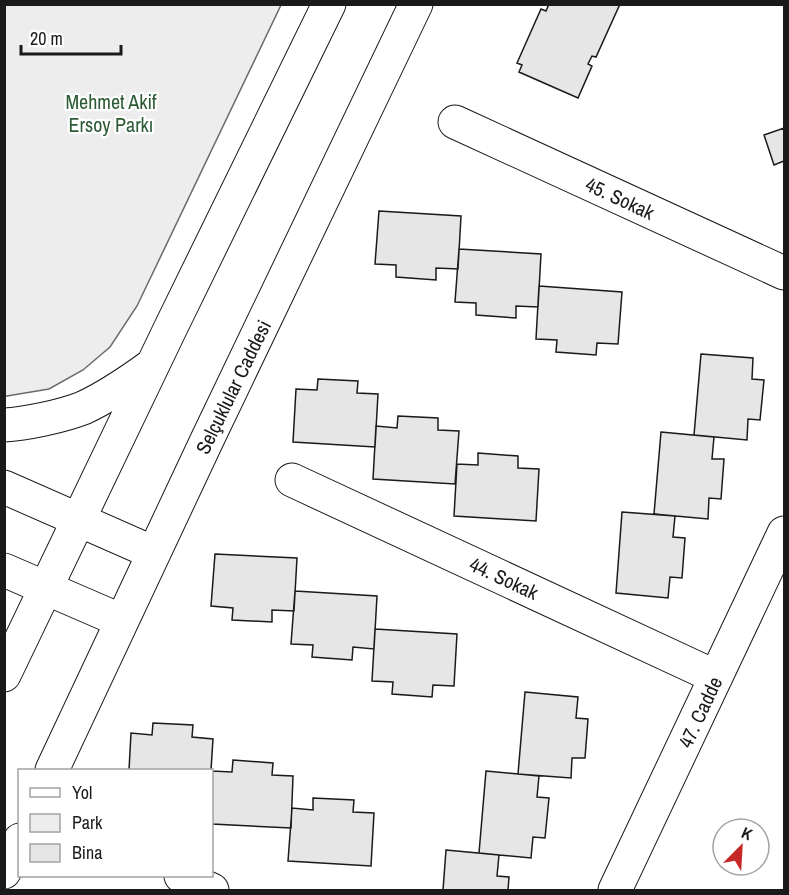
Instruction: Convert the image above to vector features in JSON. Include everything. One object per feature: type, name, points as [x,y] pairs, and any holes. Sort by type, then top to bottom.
[{"type":"main road","points":[[4,675],[328,4]]},
{"type":"main road","name":"Selçuklular Caddesi","points":[[53,769],[416,4]]},
{"type":"main road","name":"45. Sokak","points":[[455,122],[784,273]]},
{"type":"main road","points":[[4,425],[51,417],[81,408],[127,384],[153,365]]},
{"type":"main road","name":"44. Sokak","points":[[292,480],[716,677]]},
{"type":"main road","points":[[4,487],[154,553]]},
{"type":"main road","name":"47. Cadde","points":[[615,891],[784,533]]},
{"type":"main road","points":[[4,570],[122,621]]},
{"type":"main road","points":[[4,872],[18,844]]},
{"type":"main road","points":[[183,877],[212,891]]},
{"type":"green space","name":"Mehmet Akif Ersoy Parkı","points":[[4,5],[281,5],[137,306],[110,347],[83,370],[49,389],[7,396],[4,396]]},
{"type":"building","points":[[549,4],[620,4],[596,57],[592,56],[588,64],[592,66],[578,98],[519,72],[522,65],[517,63],[541,9],[546,11]]},
{"type":"building","points":[[784,128],[784,161],[774,165],[764,135]]},
{"type":"building","points":[[379,211],[461,216],[458,269],[436,268],[436,280],[396,277],[396,265],[375,264]]},
{"type":"building","points":[[459,249],[541,254],[538,307],[516,306],[516,318],[476,315],[476,303],[455,302]]},
{"type":"building","points":[[539,286],[622,292],[618,344],[597,343],[596,355],[556,352],[557,340],[536,339]]},
{"type":"building","points":[[701,354],[753,358],[752,379],[764,380],[760,420],[748,419],[747,440],[694,435]]},
{"type":"building","points":[[318,379],[358,381],[357,393],[378,394],[375,447],[293,442],[296,389],[317,390]]},
{"type":"building","points":[[398,416],[438,418],[438,430],[459,431],[455,484],[373,479],[376,426],[397,428]]},
{"type":"building","points":[[661,432],[714,437],[712,459],[724,459],[721,499],[709,498],[708,519],[654,514]]},
{"type":"building","points":[[478,453],[518,456],[518,468],[539,469],[536,521],[454,516],[457,464],[478,465]]},
{"type":"building","points":[[622,512],[675,516],[673,537],[685,538],[682,578],[670,577],[668,598],[616,593]]},
{"type":"building","points":[[215,554],[297,558],[294,611],[272,610],[272,622],[232,620],[233,608],[211,606]]},
{"type":"building","points":[[295,591],[377,596],[374,649],[353,647],[352,660],[312,657],[313,645],[291,644]]},
{"type":"building","points":[[375,629],[457,634],[454,686],[433,685],[432,697],[392,694],[393,682],[372,681]]},
{"type":"building","points":[[525,692],[578,697],[576,718],[588,719],[585,758],[572,758],[571,778],[518,774]]},
{"type":"building","points":[[153,723],[193,725],[192,737],[213,739],[211,769],[129,769],[131,733],[152,735]]},
{"type":"building","points":[[233,760],[273,763],[272,775],[293,776],[291,828],[213,824],[213,771],[232,772]]},
{"type":"building","points":[[486,771],[539,776],[537,797],[549,798],[545,838],[533,837],[531,858],[479,853]]},
{"type":"building","points":[[313,798],[354,800],[353,812],[374,813],[371,866],[288,861],[292,808],[313,810]]},
{"type":"building","points":[[446,850],[499,855],[497,876],[509,877],[508,890],[443,890]]}]
